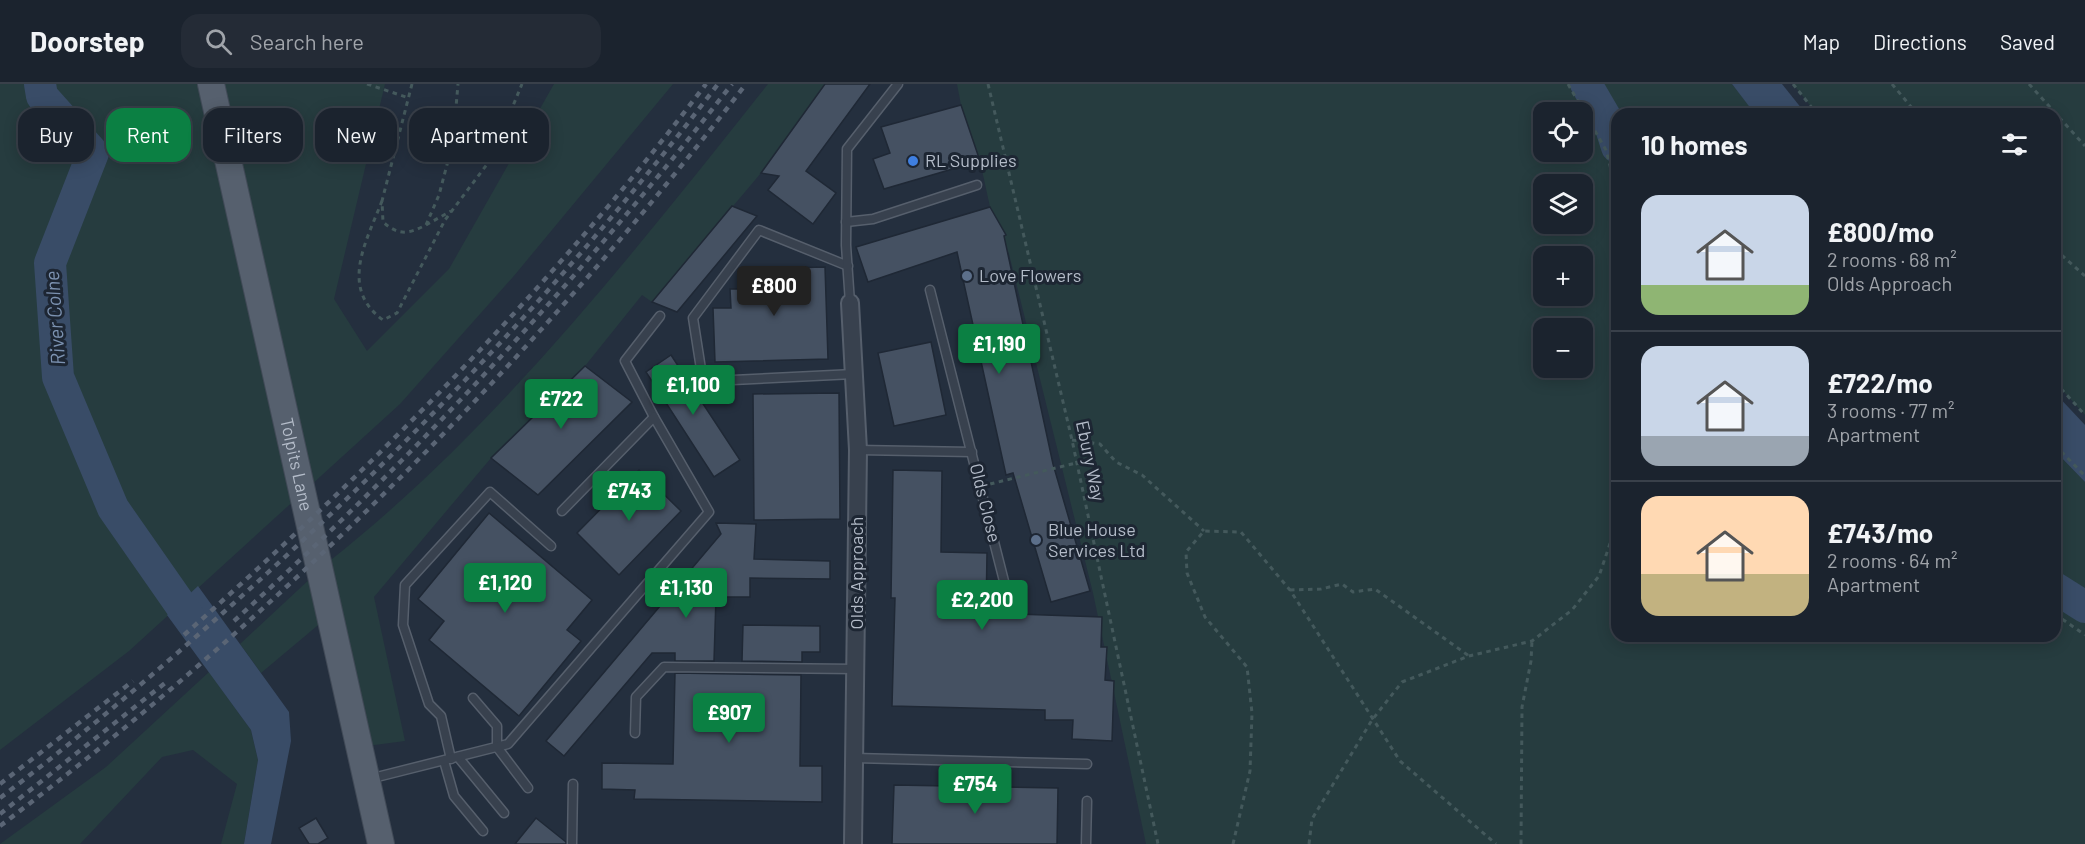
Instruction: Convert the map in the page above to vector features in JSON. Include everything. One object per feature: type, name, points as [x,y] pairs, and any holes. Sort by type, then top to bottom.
[{"type":"main road","name":"Tolpits Lane","points":[[211,84],[381,844]]},
{"type":"street","name":"Olds Approach","points":[[850,303],[858,450],[853,844]]},
{"type":"lane","points":[[850,303],[846,222],[847,149],[898,84]]},
{"type":"lane","points":[[846,222],[873,219],[977,185]]},
{"type":"lane","points":[[848,266],[759,230],[693,318],[701,369],[712,381],[854,374]]},
{"type":"lane","name":"Olds Close","points":[[930,290],[1006,589]]},
{"type":"lane","points":[[366,780],[508,744],[710,512],[654,417],[625,361],[660,316]]},
{"type":"lane","points":[[562,512],[654,417]]},
{"type":"lane","name":"Olds Close","points":[[858,450],[972,452]]},
{"type":"lane","points":[[483,831],[454,796],[451,759],[441,716],[429,704],[404,625],[405,585],[490,492],[551,546]]},
{"type":"lane","points":[[635,733],[636,697],[664,667],[856,669]]},
{"type":"lane","points":[[473,698],[497,726],[497,747],[528,788]]},
{"type":"lane","points":[[855,758],[1088,764]]},
{"type":"lane","points":[[451,759],[504,813]]},
{"type":"lane","points":[[572,844],[573,784]]},
{"type":"lane","points":[[1086,844],[1087,801]]},
{"type":"path","points":[[367,84],[409,98]]},
{"type":"path","points":[[412,84],[382,201],[360,255],[359,290],[371,312],[383,320],[397,313],[453,210],[492,159],[522,84]]},
{"type":"path","points":[[426,225],[439,195],[453,142],[458,84]]},
{"type":"path","name":"Ebury Way","points":[[988,84],[1072,440],[1158,844]]},
{"type":"path","points":[[1568,84],[1606,150],[1611,170]]},
{"type":"path","points":[[1793,84],[1812,108]]},
{"type":"path","points":[[1892,84],[1912,108]]},
{"type":"path","points":[[2029,84],[2051,108]]},
{"type":"path","points":[[2061,119],[2085,146]]},
{"type":"path","points":[[382,201],[383,222],[394,231],[408,234],[453,210]]},
{"type":"path","points":[[2061,254],[2085,276]]},
{"type":"path","points":[[2061,389],[2085,415]]},
{"type":"path","points":[[1072,440],[1100,444],[1116,462],[1142,475],[1204,531],[1241,532],[1290,590],[1400,761],[1496,844]]},
{"type":"path","points":[[2061,451],[2085,476]]},
{"type":"path","points":[[980,487],[1076,463]]},
{"type":"path","points":[[1204,531],[1185,552],[1187,573],[1205,616],[1248,667],[1252,713],[1250,771],[1233,844]]},
{"type":"path","points":[[1310,844],[1312,819],[1372,720],[1402,682],[1469,656],[1532,641],[1572,610],[1599,576],[1611,541]]},
{"type":"path","points":[[1290,590],[1321,589],[1342,584],[1353,592],[1375,589],[1469,656]]},
{"type":"path","points":[[2061,618],[2085,635]]},
{"type":"path","points":[[1521,844],[1522,707],[1531,661],[1532,641]]},
{"type":"green space","points":[[0,84],[385,84],[379,108],[315,108],[315,162],[366,162],[334,299],[367,351],[449,269],[510,162],[549,162],[549,108],[540,108],[554,84],[673,84],[513,277],[400,404],[129,651],[0,750]]},
{"type":"green space","points":[[768,84],[826,84],[761,173],[652,302],[642,295],[585,366],[491,458],[374,597],[405,741],[367,746],[327,563],[389,511],[506,397],[615,274]]},
{"type":"green space","points":[[957,84],[1732,84],[1751,108],[1611,108],[1611,642],[2061,642],[2061,457],[2085,482],[2085,844],[1146,844],[1093,593],[1009,254],[990,207],[980,161],[961,105]]},
{"type":"green space","points":[[1793,84],[2085,84],[2085,415],[2061,389],[2061,108],[1812,108]]},
{"type":"green space","points":[[313,576],[323,621],[261,673],[240,644]]},
{"type":"green space","points":[[209,672],[251,730],[258,760],[244,844],[221,844],[237,784],[193,750],[162,757],[80,844],[0,844],[106,767]]},
{"type":"water","points":[[1732,84],[1782,84],[1801,108],[1750,108]]},
{"type":"water","points":[[2061,399],[2085,425],[2085,482],[2061,457]]},
{"type":"water","points":[[198,586],[289,712],[291,741],[271,844],[244,844],[258,760],[251,730],[167,615]]},
{"type":"building","points":[[825,84],[870,84],[806,171],[836,193],[813,224],[768,190],[779,176],[761,173]]},
{"type":"building","points":[[961,105],[980,161],[884,189],[873,159],[890,153],[881,127]]},
{"type":"building","points":[[732,206],[757,216],[677,312],[652,302]]},
{"type":"building","points":[[990,207],[1006,235],[1004,236],[1053,464],[1090,591],[1051,602],[1013,473],[1006,475],[957,252],[868,282],[856,247]]},
{"type":"building","points":[[825,267],[828,359],[715,362],[713,308],[731,308],[730,289],[744,289],[743,269]]},
{"type":"building","points":[[931,342],[946,415],[894,426],[878,353]]},
{"type":"building","points":[[671,355],[740,460],[714,477],[646,372]]},
{"type":"building","points":[[585,366],[632,402],[538,495],[491,458]]},
{"type":"building","points":[[839,393],[840,519],[754,520],[753,394]]},
{"type":"building","points":[[639,470],[681,511],[619,575],[577,533]]},
{"type":"building","points":[[893,470],[942,471],[941,552],[987,553],[986,613],[1102,617],[1101,647],[1107,647],[1105,680],[1114,681],[1112,741],[1072,739],[1073,720],[1045,720],[1045,710],[892,706],[895,598],[891,598]]},
{"type":"building","points":[[489,513],[592,600],[567,630],[581,641],[519,716],[429,640],[444,621],[418,599]]},
{"type":"building","points":[[716,523],[756,524],[754,559],[830,561],[830,579],[750,578],[750,597],[716,597],[714,661],[675,661],[675,653],[652,653],[564,756],[546,741],[721,534]]},
{"type":"building","points":[[743,625],[820,626],[820,652],[802,652],[802,662],[742,661]]},
{"type":"building","points":[[675,673],[801,675],[800,766],[822,766],[822,802],[634,799],[635,790],[602,789],[602,763],[673,764]]},
{"type":"building","points":[[894,785],[1058,788],[1057,844],[892,844]]},
{"type":"building","points":[[316,818],[328,838],[318,844],[309,844],[299,828]]},
{"type":"building","points":[[536,818],[566,842],[566,844],[515,844]]},
{"type":"waterway","name":"River Colne","points":[[40,84],[42,96],[93,153],[50,263],[58,377],[113,508],[189,617]]},
{"type":"waterway","points":[[1586,84],[1611,128]]},
{"type":"waterway","points":[[2061,592],[2085,607]]},
{"type":"railway","points":[[184,635],[324,506],[459,372],[587,232],[706,84]]},
{"type":"railway","points":[[0,798],[56,755],[216,619],[417,430],[543,296],[603,227],[718,84]]},
{"type":"railway","points":[[234,621],[367,495],[495,363],[616,226],[732,84]]},
{"type":"railway","points":[[0,826],[104,745],[205,660],[398,480],[490,385],[579,287],[664,187],[746,84]]},
{"type":"railway","points":[[0,784],[133,681]]},
{"type":"railway","points":[[0,814],[165,683]]},
{"type":"place","name":"RL Supplies","points":[[913,161]]},
{"type":"place","name":"Love Flowers","points":[[967,276]]},
{"type":"place","name":"Blue House Services Ltd","points":[[1036,540]]}]
